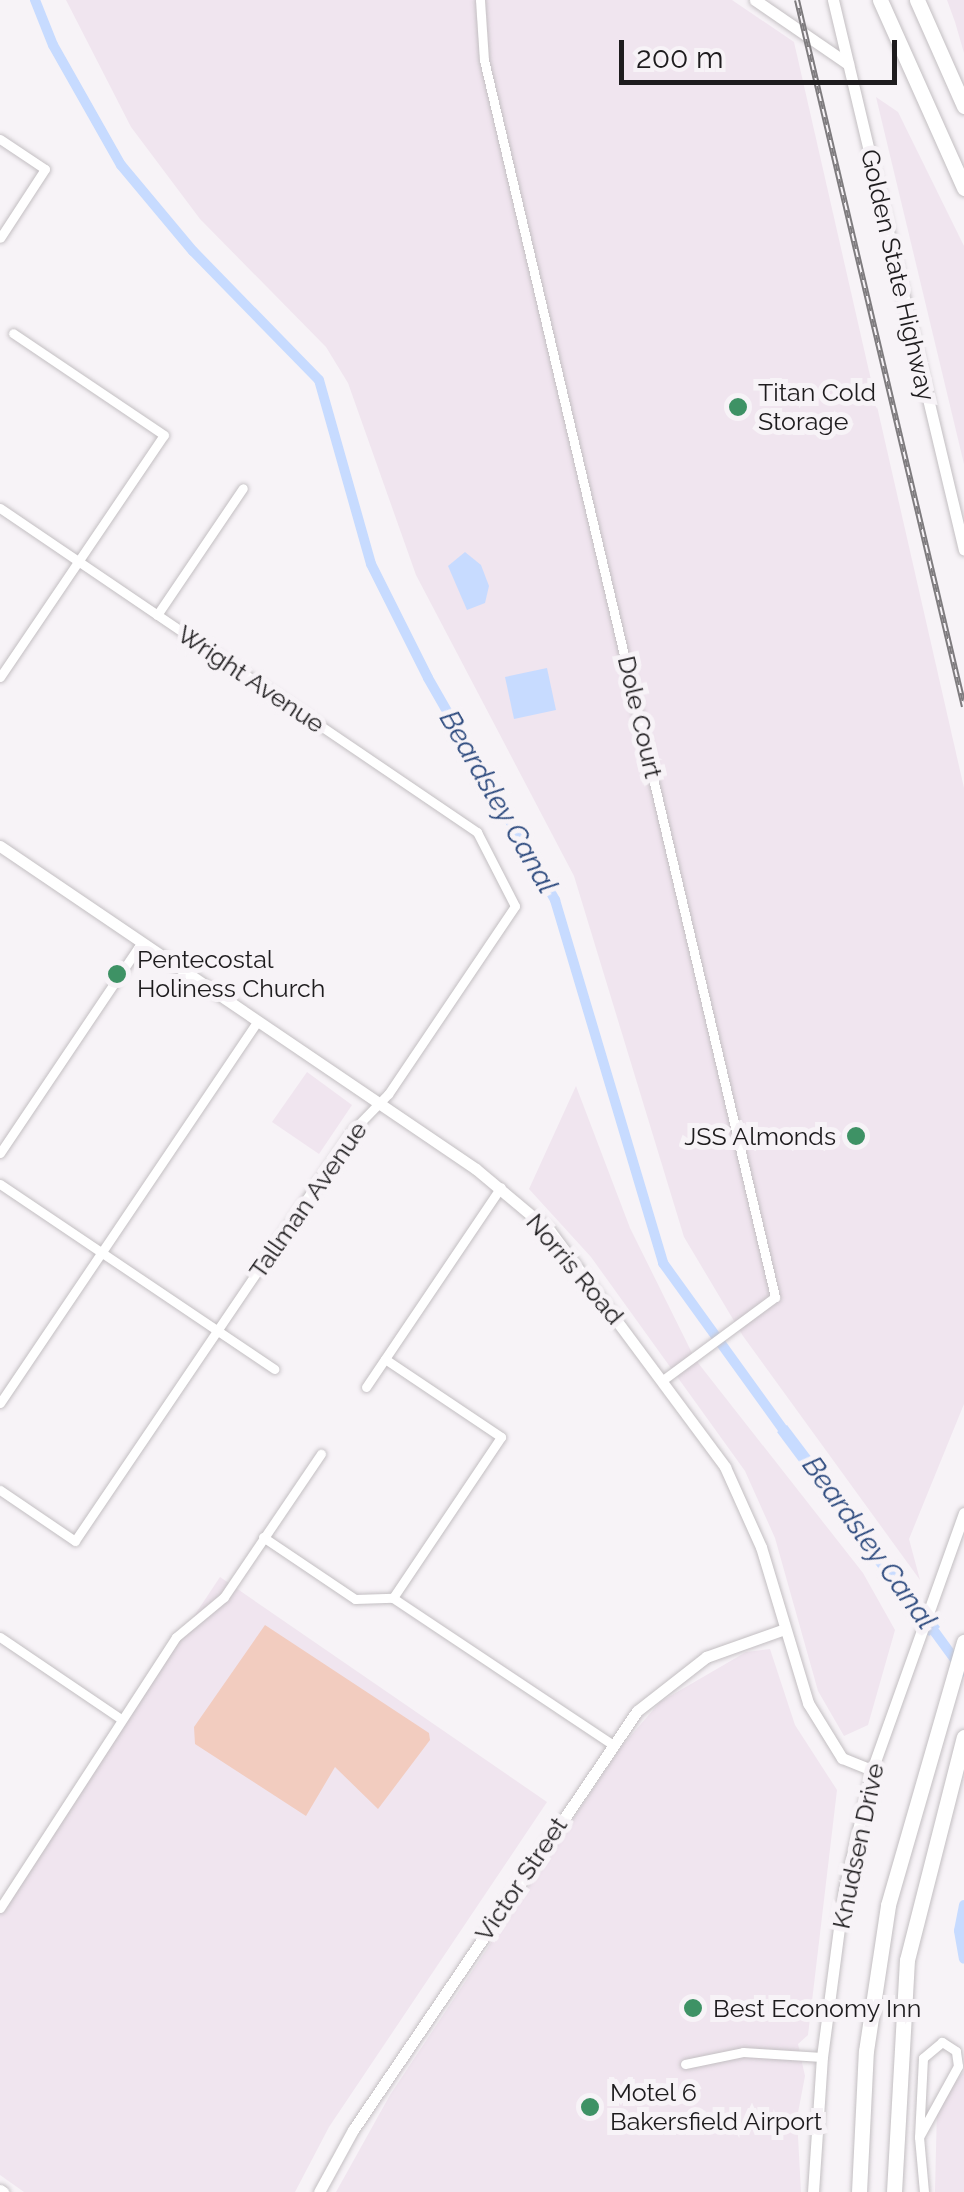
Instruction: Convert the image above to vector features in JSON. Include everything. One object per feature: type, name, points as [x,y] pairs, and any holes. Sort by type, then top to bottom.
[{"type":"highway","points":[[880,0],[964,188]]},
{"type":"highway","points":[[917,0],[964,106]]},
{"type":"highway","points":[[859,2192],[866,2051],[888,1905],[964,1642]]},
{"type":"highway","points":[[894,2192],[906,1960],[964,1737]]},
{"type":"street","name":"Dole Court","points":[[480,0],[484,60],[776,1297],[664,1380]]},
{"type":"street","points":[[754,0],[848,64]]},
{"type":"street","name":"Golden State Highway","points":[[833,0],[964,550]]},
{"type":"street","points":[[0,139],[45,169],[0,238]]},
{"type":"street","points":[[0,677],[164,435],[12,333]]},
{"type":"street","points":[[157,615],[243,488]]},
{"type":"street","name":"Wright Avenue","points":[[0,508],[477,832],[490,859]]},
{"type":"street","name":"Norris Road","points":[[0,846],[501,1187],[569,1254],[664,1380],[739,1492],[782,1630],[822,1730],[842,1758],[872,1770]]},
{"type":"street","name":"Tallman Avenue","points":[[0,1490],[75,1542],[353,1130],[380,1104],[515,906],[490,859]]},
{"type":"street","points":[[0,1153],[142,942]]},
{"type":"street","points":[[0,1403],[258,1020]]},
{"type":"street","points":[[0,1184],[274,1369]]},
{"type":"street","points":[[366,1388],[501,1187]]},
{"type":"street","points":[[385,1359],[502,1437],[394,1598]]},
{"type":"street","points":[[0,1908],[176,1637],[224,1598],[321,1454]]},
{"type":"street","name":"Knudsen Drive","points":[[814,2192],[822,2057],[844,1890],[872,1770],[917,1634],[964,1514]]},
{"type":"street","points":[[263,1537],[354,1599],[394,1598],[612,1744]]},
{"type":"street","name":"Victor Street","points":[[318,2192],[612,1744],[653,1695],[691,1665],[782,1630]]},
{"type":"street","points":[[0,1637],[121,1719]]},
{"type":"street","points":[[919,2137],[958,2066],[956,2051],[942,2042],[922,2058],[919,2137],[924,2192]]},
{"type":"street","points":[[685,2064],[744,2052],[822,2057]]},
{"type":"shaded area","points":[[66,0],[732,0],[794,42],[964,788],[964,1404],[909,1539],[920,1580],[743,1336],[684,1237],[574,876],[416,575],[348,383],[326,347],[200,219],[131,127]]},
{"type":"shaded area","points":[[947,0],[964,0],[964,53],[955,22]]},
{"type":"shaded area","points":[[876,97],[898,112],[964,246],[964,464]]},
{"type":"shaded area","points":[[307,1072],[352,1105],[319,1154],[272,1122]]},
{"type":"shaded area","points":[[576,1086],[630,1228],[695,1359],[863,1573],[895,1630],[868,1725],[844,1736],[818,1691],[775,1538],[745,1471],[591,1257],[529,1189]]},
{"type":"shaded area","points":[[220,1577],[547,1802],[329,2127],[295,2192],[24,2192],[0,2175],[0,1908]]},
{"type":"shaded area","points":[[265,1625],[429,1733],[430,1740],[378,1809],[335,1767],[306,1816],[195,1744],[194,1727]]},
{"type":"shaded area","points":[[770,1649],[795,1725],[837,1790],[808,2035],[798,2044],[805,2076],[797,2118],[801,2192],[336,2192],[390,2095],[621,1747],[660,1702],[746,1652]]},
{"type":"shaded area","points":[[964,2071],[964,2192],[935,2192],[937,2108]]},
{"type":"water","points":[[465,552],[481,565],[489,586],[485,603],[467,610],[448,566]]},
{"type":"water","points":[[547,668],[556,710],[514,719],[505,677]]},
{"type":"water","points":[[787,1425],[940,1627],[929,1636],[777,1432]]},
{"type":"waterway","name":"Beardsley Canal","points":[[35,0],[53,45],[121,165],[193,251],[319,380],[371,564],[428,678],[555,900],[663,1263],[790,1439]]},
{"type":"waterway","name":"Beardsley Canal","points":[[929,1624],[964,1672]]},
{"type":"waterway","name":"Beardsley Canal","points":[[964,1905],[959,1931],[964,1959]]},
{"type":"railway","points":[[797,0],[964,707]]},
{"type":"place","name":"Titan Cold Storage","points":[[738,407]]},
{"type":"place","name":"Pentecostal Holiness Church","points":[[117,974]]},
{"type":"place","name":"JSS Almonds","points":[[856,1136]]},
{"type":"place","name":"Best Economy Inn","points":[[693,2008]]},
{"type":"place","name":"Motel 6 Bakersfield Airport","points":[[590,2107]]}]
